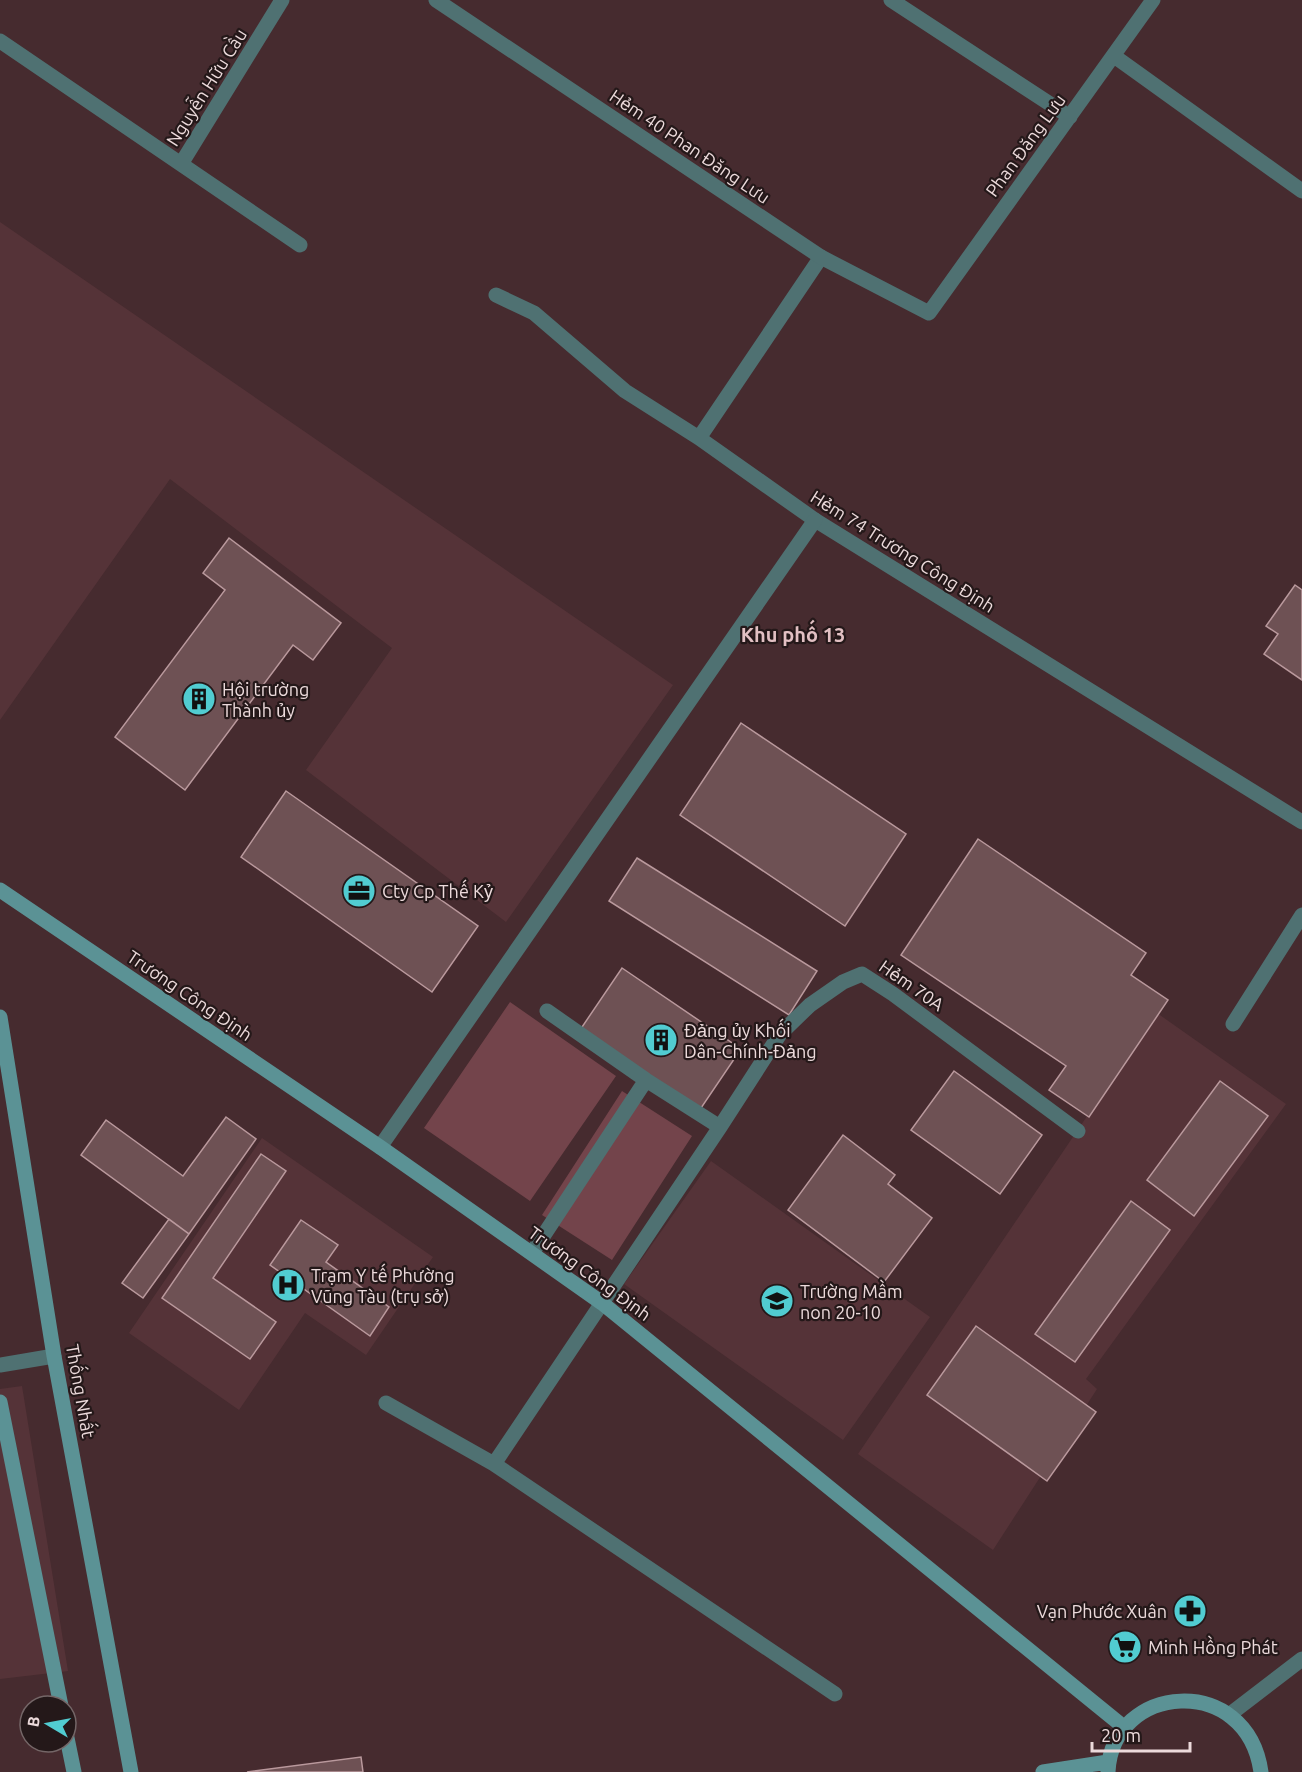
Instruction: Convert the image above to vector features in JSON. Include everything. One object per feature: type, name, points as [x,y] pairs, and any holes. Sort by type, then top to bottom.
[{"type":"main road","name":"Trương Công Định","points":[[0,891],[380,1147],[602,1303],[1125,1728]]},
{"type":"main road","name":"Thống Nhất","points":[[0,1017],[54,1356],[131,1772]]},
{"type":"main road","points":[[0,1402],[59,1694]]},
{"type":"main road","points":[[1043,1772],[1108,1767],[1115,1744],[1125,1728],[1140,1714],[1157,1705],[1175,1700],[1213,1705],[1229,1715],[1242,1726],[1252,1741],[1259,1756],[1261,1772]]},
{"type":"main road","points":[[70,1754],[74,1772]]},
{"type":"street","name":"Nguyễn Hữu Cầu","points":[[181,164],[282,0]]},
{"type":"street","name":"Hẻm 40 Phan Đăng Lưu","points":[[436,0],[821,257],[928,313]]},
{"type":"street","points":[[891,0],[1070,117]]},
{"type":"street","name":"Phan Đăng Lưu","points":[[928,313],[1154,0]]},
{"type":"street","points":[[0,41],[300,245]]},
{"type":"street","points":[[1114,56],[1302,191]]},
{"type":"street","points":[[699,438],[821,257]]},
{"type":"street","name":"Hẻm 74 Trương Công Định","points":[[496,295],[534,313],[625,391],[699,438],[815,520],[1302,822]]},
{"type":"street","points":[[380,1147],[815,520]]},
{"type":"street","points":[[1233,1024],[1302,915]]},
{"type":"street","name":"Hẻm 70A","points":[[494,1464],[780,1034],[810,1005],[843,982],[862,974],[893,994],[1078,1131]]},
{"type":"street","points":[[547,1011],[646,1080],[720,1126]]},
{"type":"street","points":[[532,1253],[646,1080]]},
{"type":"street","points":[[0,1365],[54,1356]]},
{"type":"street","points":[[386,1403],[494,1464],[835,1694]]},
{"type":"street","points":[[1229,1715],[1302,1659]]},
{"type":"shaded area","points":[[0,222],[673,685],[506,922],[306,770],[392,648],[170,479],[0,720]]},
{"type":"shaded area","points":[[510,1002],[616,1076],[530,1201],[424,1128]]},
{"type":"shaded area","points":[[1157,1013],[1286,1104],[1086,1379],[1097,1389],[993,1550],[858,1454]]},
{"type":"shaded area","points":[[622,1091],[692,1136],[612,1260],[542,1215]]},
{"type":"shaded area","name":"Trạm Y tế Phường Vũng Tàu (trụ sở)","points":[[262,1138],[433,1257],[366,1355],[305,1313],[239,1410],[129,1333]]},
{"type":"shaded area","name":"Trường Mầm non 20-10","points":[[711,1161],[930,1317],[843,1440],[624,1284]]},
{"type":"shaded area","points":[[22,1386],[68,1671],[0,1679],[0,1389]]},
{"type":"building","name":"Hội trường Thành ủy","points":[[229,538],[341,623],[313,660],[293,645],[185,790],[115,737],[225,590],[203,573]]},
{"type":"building","points":[[1295,585],[1302,590],[1302,680],[1264,654],[1278,634],[1266,626]]},
{"type":"building","points":[[741,723],[906,834],[845,926],[680,815]]},
{"type":"building","name":"Cty Cp Thế Kỷ","points":[[286,791],[478,926],[432,992],[241,857]]},
{"type":"building","points":[[978,839],[1146,953],[1131,975],[1168,1000],[1089,1117],[1049,1090],[1066,1066],[901,955]]},
{"type":"building","points":[[637,858],[817,971],[789,1015],[609,901]]},
{"type":"building","name":"Đảng ủy Khối Dân-Chính-Đảng","points":[[622,968],[741,1049],[699,1111],[580,1030]]},
{"type":"building","points":[[954,1071],[1042,1135],[1000,1194],[911,1130]]},
{"type":"building","points":[[1220,1081],[1268,1116],[1194,1216],[1147,1180]]},
{"type":"building","points":[[226,1117],[256,1139],[189,1234],[81,1155],[106,1120],[183,1176]]},
{"type":"building","points":[[843,1135],[895,1175],[888,1184],[932,1218],[884,1282],[788,1210]]},
{"type":"building","points":[[261,1154],[286,1171],[213,1278],[276,1322],[250,1359],[162,1298]]},
{"type":"building","points":[[1131,1201],[1170,1230],[1075,1362],[1035,1334]]},
{"type":"building","points":[[169,1219],[189,1234],[143,1298],[122,1283]]},
{"type":"building","points":[[301,1220],[338,1245],[326,1262],[389,1307],[370,1336],[270,1265]]},
{"type":"building","points":[[976,1326],[1096,1412],[1047,1481],[927,1395]]},
{"type":"building","points":[[361,1757],[363,1772],[247,1772]]},
{"type":"place","name":"Hội trường Thành ủy","points":[[199,699]]},
{"type":"place","name":"Cty Cp Thế Kỷ","points":[[359,891]]},
{"type":"place","name":"Đảng ủy Khối Dân-Chính-Đảng","points":[[661,1040]]},
{"type":"place","name":"Trạm Y tế Phường Vũng Tàu (trụ sở)","points":[[288,1285]]},
{"type":"place","name":"Trường Mầm non 20-10","points":[[777,1301]]},
{"type":"place","name":"Vạn Phước Xuân","points":[[1190,1611]]},
{"type":"place","name":"Minh Hồng Phát","points":[[1125,1647]]},
{"type":"district","name":"Khu phố 13","points":[[793,634]]}]
